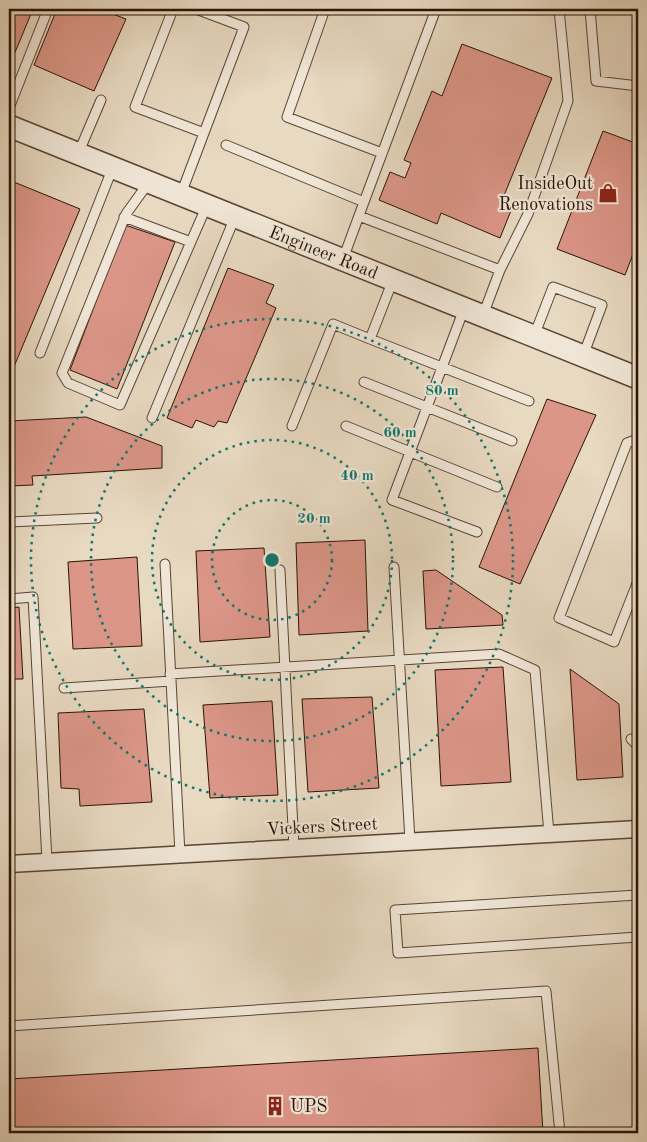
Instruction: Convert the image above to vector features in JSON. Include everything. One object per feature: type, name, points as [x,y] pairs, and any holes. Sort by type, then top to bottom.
[{"type":"street","name":"Engineer Road","points":[[9,126],[583,356],[637,375]]},
{"type":"street","name":"Vickers Street","points":[[9,864],[638,829]]},
{"type":"lane","points":[[9,108],[48,9]]},
{"type":"lane","points":[[173,9],[135,107],[204,133]]},
{"type":"lane","points":[[181,194],[244,27],[196,9]]},
{"type":"lane","points":[[325,9],[287,117],[382,153]]},
{"type":"lane","points":[[343,260],[436,9]]},
{"type":"lane","points":[[477,532],[392,500],[441,366],[500,270],[528,214],[568,101],[559,9]]},
{"type":"lane","points":[[590,9],[596,81],[638,86]]},
{"type":"lane","points":[[78,154],[101,100]]},
{"type":"lane","points":[[226,144],[364,202]]},
{"type":"lane","points":[[40,353],[113,167]]},
{"type":"lane","points":[[149,182],[124,217],[62,373],[68,383],[120,405],[207,205]]},
{"type":"lane","points":[[152,418],[235,216]]},
{"type":"lane","points":[[358,216],[500,270]]},
{"type":"lane","points":[[124,217],[191,242]]},
{"type":"lane","points":[[370,339],[393,280]]},
{"type":"lane","points":[[534,336],[553,287],[602,305],[583,356]]},
{"type":"lane","points":[[292,426],[333,324],[529,401]]},
{"type":"lane","points":[[364,382],[512,441]]},
{"type":"lane","points":[[346,426],[497,487]]},
{"type":"lane","points":[[638,439],[627,443],[559,618],[614,642],[638,581]]},
{"type":"lane","points":[[9,522],[97,518]]},
{"type":"lane","points":[[165,564],[180,854]]},
{"type":"lane","points":[[394,567],[410,841]]},
{"type":"lane","points":[[280,570],[294,848]]},
{"type":"lane","points":[[9,598],[33,597],[47,862]]},
{"type":"lane","points":[[64,688],[285,667],[499,654],[535,670],[548,834]]},
{"type":"lane","points":[[631,738],[638,746]]},
{"type":"lane","points":[[638,895],[395,910],[398,953],[638,937]]},
{"type":"lane","points":[[9,1026],[546,991],[560,1133]]},
{"type":"building","points":[[9,9],[33,9],[11,62],[9,61]]},
{"type":"building","points":[[57,9],[99,9],[126,19],[94,91],[34,65]]},
{"type":"building","points":[[462,44],[552,78],[503,198],[514,203],[500,238],[441,213],[437,224],[379,200],[390,172],[405,178],[411,163],[404,160],[432,91],[442,96]]},
{"type":"building","name":"InsideOut Renovations","points":[[603,131],[638,144],[638,241],[625,275],[557,249]]},
{"type":"building","points":[[9,180],[80,209],[13,369],[9,367]]},
{"type":"building","points":[[125,225],[175,242],[117,389],[70,370]]},
{"type":"building","points":[[228,268],[274,285],[266,303],[276,308],[227,423],[218,421],[214,427],[196,420],[192,428],[167,418]]},
{"type":"building","points":[[547,399],[596,415],[520,584],[479,567]]},
{"type":"building","points":[[86,417],[162,446],[162,468],[32,476],[33,485],[9,486],[9,421]]},
{"type":"building","points":[[365,540],[368,631],[299,635],[296,543]]},
{"type":"building","points":[[264,548],[270,637],[200,642],[196,551]]},
{"type":"building","points":[[137,557],[142,646],[73,649],[68,562]]},
{"type":"building","points":[[436,570],[502,615],[503,625],[426,629],[423,571]]},
{"type":"building","points":[[19,607],[23,679],[9,679],[9,608]]},
{"type":"building","points":[[503,667],[511,782],[441,786],[435,670]]},
{"type":"building","points":[[570,669],[619,704],[623,777],[577,780]]},
{"type":"building","points":[[372,697],[379,788],[308,792],[302,699]]},
{"type":"building","points":[[272,701],[278,795],[210,798],[203,705]]},
{"type":"building","points":[[144,709],[152,802],[80,806],[79,789],[61,788],[58,713]]},
{"type":"building","name":"UPS","points":[[538,1048],[543,1133],[9,1133],[9,1079]]},
{"type":"place","name":"InsideOut Renovations","points":[[608,193]]},
{"type":"place","name":"UPS","points":[[275,1106]]}]
